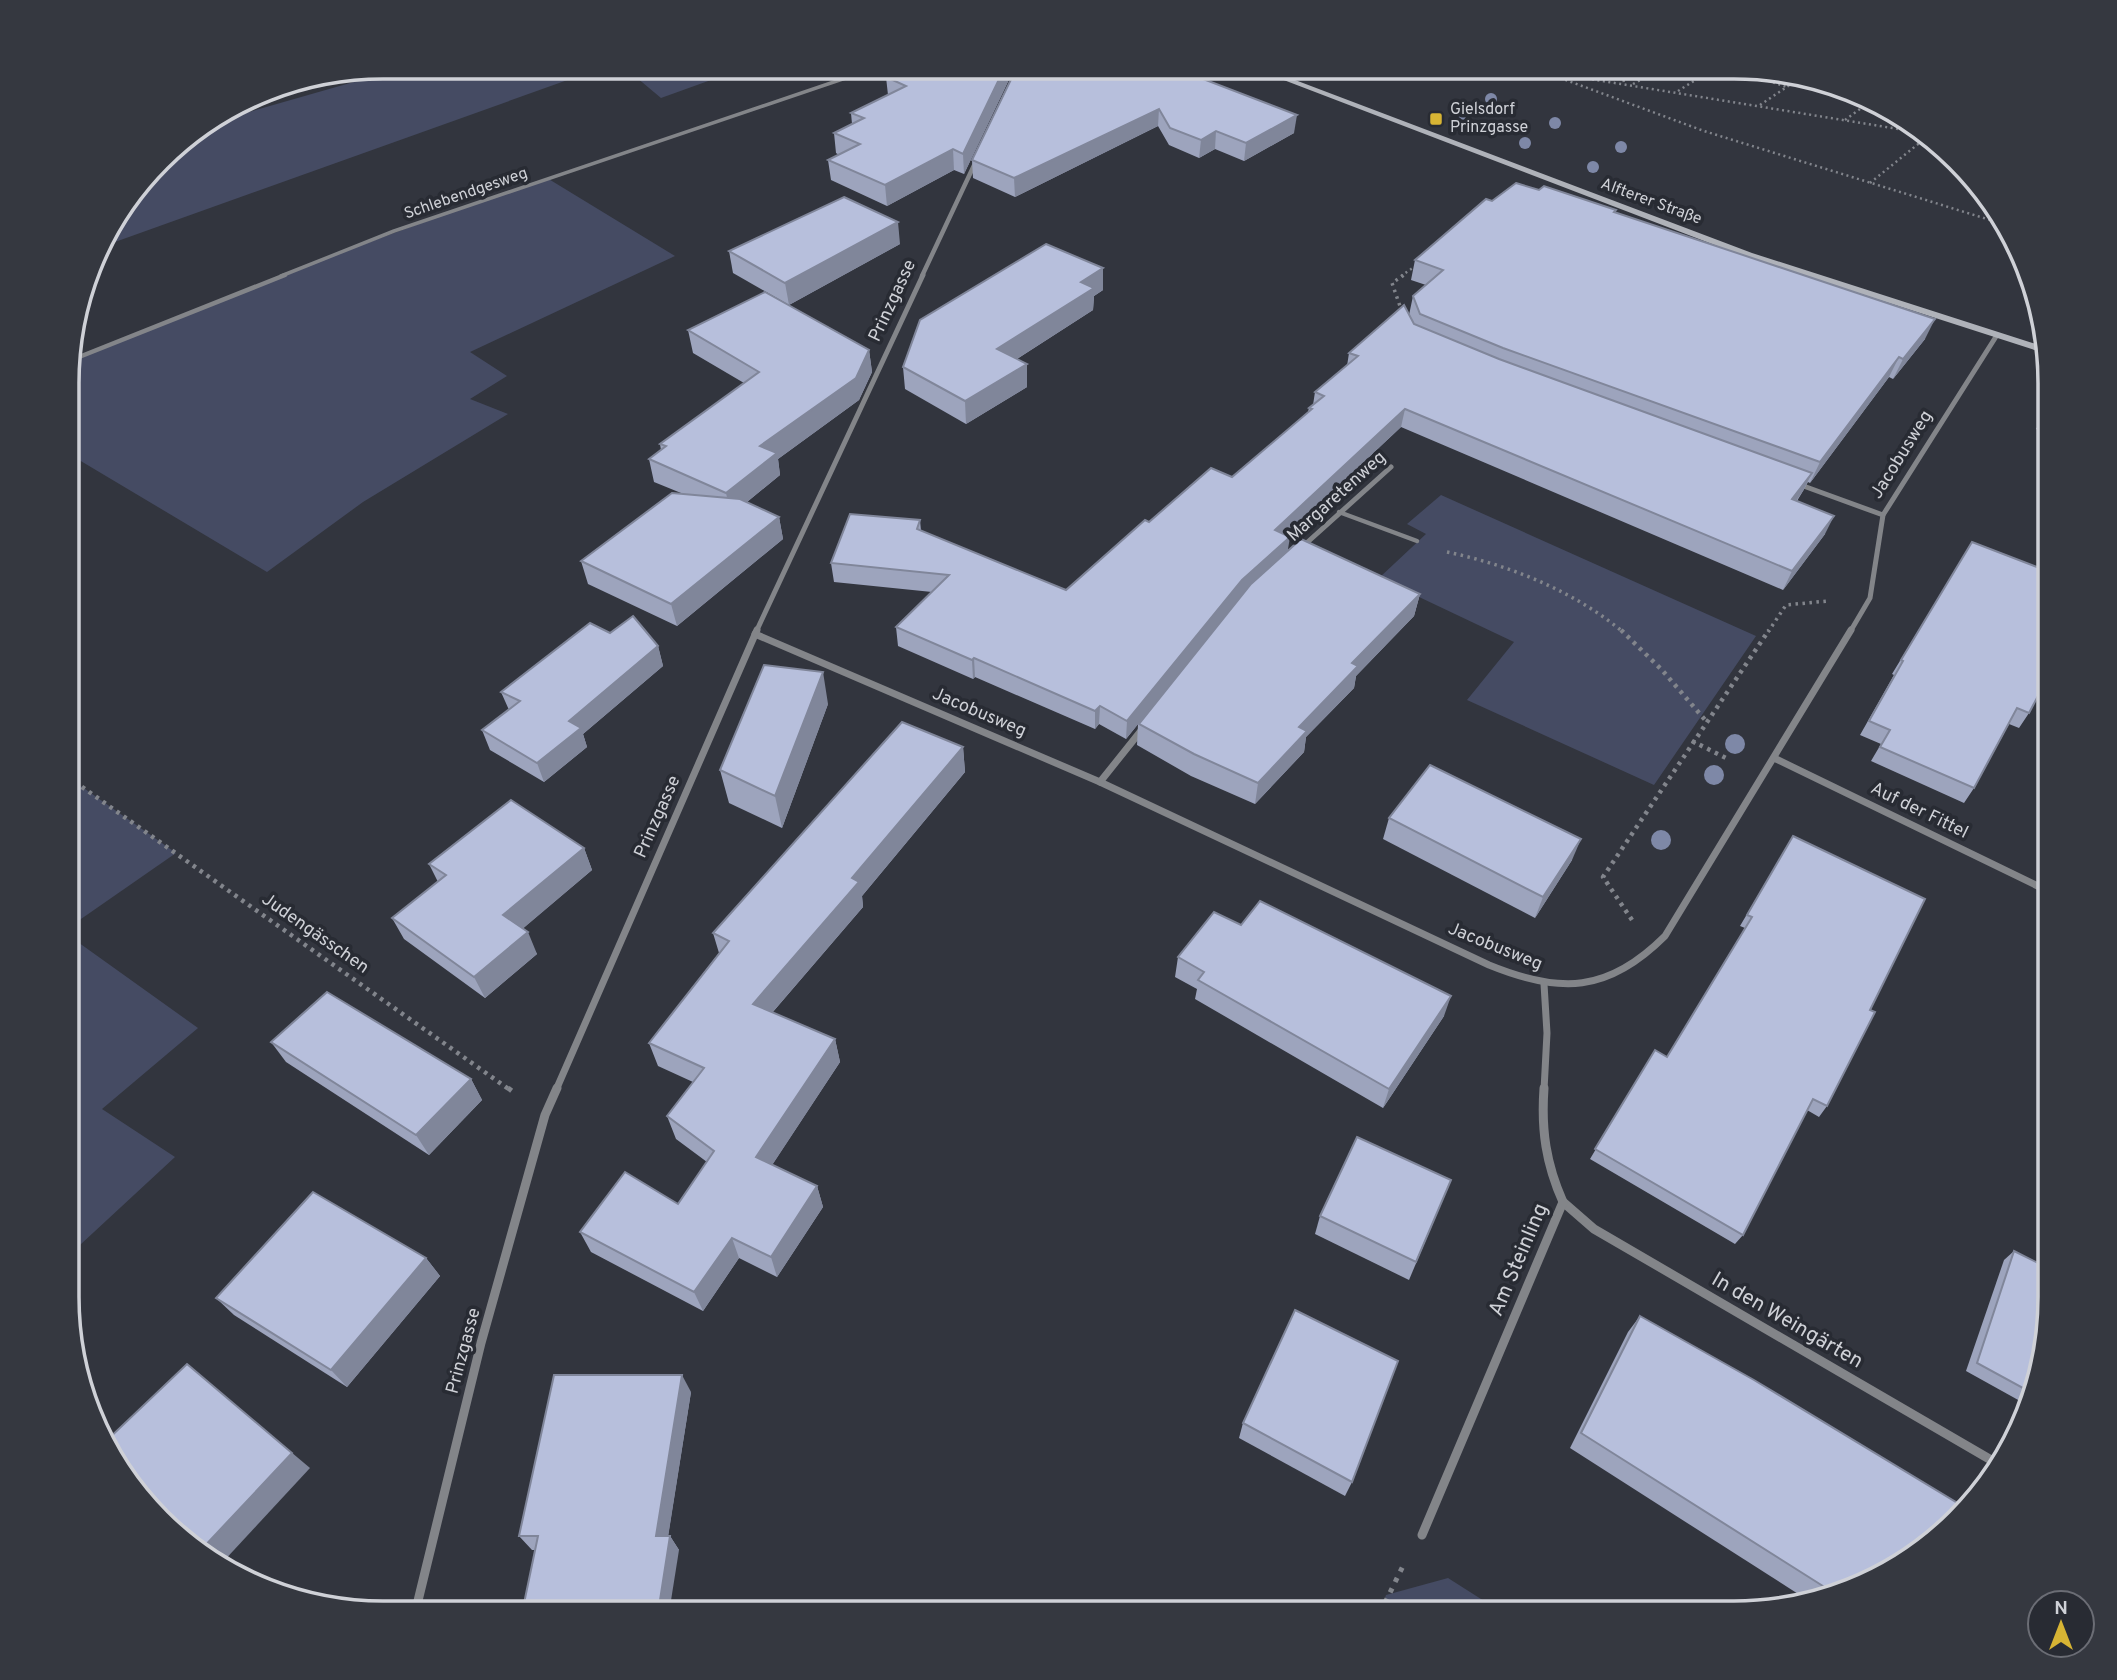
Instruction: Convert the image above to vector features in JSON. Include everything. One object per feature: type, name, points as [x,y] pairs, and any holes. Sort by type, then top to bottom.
[{"type":"street","name":"Alfterer Straße","points":[[1286,79],[1749,255],[2036,348]]},
{"type":"street","name":"Prinzgasse","points":[[418,1601],[481,1343],[545,1115],[755,634],[978,155]]},
{"type":"street","name":"Jacobusweg","points":[[755,634],[1100,782],[1489,965],[1544,984],[1589,981],[1637,961],[1653,950],[1665,936],[1870,598],[1883,515],[1997,335]]},
{"type":"street","name":"Margaretenweg","points":[[1292,557],[1391,467]]},
{"type":"street","points":[[1793,482],[1883,515]]},
{"type":"street","points":[[1100,782],[1151,718]]},
{"type":"street","name":"Auf der Fittel","points":[[1774,758],[2038,886]]},
{"type":"street","name":"Am Steinling","points":[[1422,1535],[1563,1202],[1552,1181],[1541,1126],[1547,1034],[1544,984]]},
{"type":"street","name":"In den Weingärten","points":[[1563,1202],[1594,1229],[1991,1460]]},
{"type":"lane","name":"Schlebendgesweg","points":[[80,357],[394,231],[843,79]]},
{"type":"lane","points":[[1339,512],[1417,541]]},
{"type":"path","points":[[1563,79],[1704,131],[1991,220]]},
{"type":"path","points":[[1597,79],[1902,130]]},
{"type":"path","points":[[1623,79],[1624,83]]},
{"type":"path","points":[[1633,84],[1642,79]]},
{"type":"path","points":[[1677,91],[1696,79]]},
{"type":"path","points":[[1770,81],[1787,86]]},
{"type":"path","points":[[1759,105],[1790,84]]},
{"type":"path","points":[[1845,120],[1862,107]]},
{"type":"path","points":[[1869,183],[1920,143]]},
{"type":"path","points":[[1402,313],[1392,283],[1423,260]]},
{"type":"path","points":[[1417,541],[1441,551],[1469,556],[1510,570],[1598,613],[1629,636],[1706,721]]},
{"type":"path","points":[[1653,950],[1603,877],[1786,605],[1870,598]]},
{"type":"path","name":"Judengässchen","points":[[79,785],[545,1115]]},
{"type":"path","points":[[1385,1601],[1422,1535]]},
{"type":"shaded area","points":[[364,79],[570,79],[114,242],[130,214],[154,182],[182,154],[214,130],[242,114]]},
{"type":"shaded area","points":[[638,79],[714,79],[661,98]]},
{"type":"shaded area","points":[[547,178],[675,256],[470,352],[507,376],[470,399],[508,414],[363,502],[267,572],[79,460],[80,357],[188,312]]},
{"type":"shaded area","points":[[1441,495],[1756,636],[1654,785],[1467,700],[1514,642],[1379,578],[1426,534],[1407,524]]},
{"type":"shaded area","points":[[79,785],[176,853],[79,920]]},
{"type":"shaded area","points":[[79,943],[198,1028],[102,1109],[175,1157],[79,1246]]},
{"type":"shaded area","points":[[1448,1578],[1484,1601],[1384,1601],[1386,1595]]},
{"type":"building","points":[[890,79],[999,79],[963,154],[953,149],[885,185],[828,160],[860,144],[834,133],[864,118],[851,113],[906,86]]},
{"type":"building","points":[[1011,79],[1203,79],[1297,115],[1246,143],[1216,131],[1201,140],[1170,128],[1159,109],[1014,178],[972,160]]},
{"type":"building","points":[[1516,183],[1539,190],[1544,186],[1935,319],[1903,359],[1899,357],[1820,462],[1503,348],[1420,314],[1413,296],[1443,270],[1415,260],[1486,199],[1492,201]]},
{"type":"building","points":[[844,197],[898,222],[785,283],[729,251]]},
{"type":"building","points":[[1046,244],[1103,268],[1081,282],[1094,288],[997,349],[1027,364],[965,401],[903,367],[920,320]]},
{"type":"building","points":[[765,292],[869,350],[856,378],[760,446],[777,453],[726,493],[649,459],[666,446],[660,444],[759,372],[688,330]]},
{"type":"building","points":[[1404,305],[1414,324],[1499,359],[1812,473],[1792,499],[1834,516],[1792,571],[1405,409],[1275,530],[1290,537],[1242,580],[1127,721],[1100,706],[1095,711],[896,627],[949,575],[831,563],[850,514],[920,520],[917,529],[1066,590],[1145,520],[1149,522],[1211,468],[1232,477],[1312,409],[1309,408],[1324,396],[1315,392],[1358,356],[1349,353]]},
{"type":"building","points":[[672,493],[740,499],[779,517],[671,604],[581,561]]},
{"type":"building","points":[[1301,539],[1420,594],[1352,663],[1358,666],[1299,727],[1307,731],[1258,783],[1194,754],[1139,724],[1251,584]]},
{"type":"building","points":[[1972,542],[2038,567],[2038,696],[2029,713],[2017,708],[1974,788],[1880,747],[1890,730],[1869,721],[1903,661],[1901,660]]},
{"type":"building","points":[[633,616],[658,646],[569,721],[581,728],[537,763],[482,730],[520,701],[501,692],[590,623],[610,633]]},
{"type":"building","points":[[764,665],[823,672],[775,796],[720,770]]},
{"type":"building","points":[[902,722],[963,747],[852,878],[859,882],[753,1004],[835,1039],[756,1157],[817,1186],[771,1257],[732,1238],[694,1292],[580,1232],[625,1172],[678,1204],[714,1151],[667,1116],[704,1068],[649,1043],[729,941],[713,933]]},
{"type":"building","points":[[1430,765],[1581,839],[1543,897],[1389,818]]},
{"type":"building","points":[[511,800],[584,848],[503,915],[528,932],[474,977],[392,918],[446,875],[429,864]]},
{"type":"building","points":[[1793,836],[1925,899],[1870,1010],[1875,1012],[1827,1106],[1813,1099],[1743,1235],[1595,1149],[1655,1050],[1667,1057],[1752,917],[1747,915]]},
{"type":"building","points":[[1260,901],[1451,996],[1389,1089],[1198,980],[1204,972],[1178,957],[1214,912],[1241,925]]},
{"type":"building","points":[[327,992],[471,1079],[416,1135],[271,1042]]},
{"type":"building","points":[[1357,1137],[1451,1180],[1416,1262],[1320,1216]]},
{"type":"building","points":[[313,1192],[426,1258],[331,1370],[216,1298]]},
{"type":"building","points":[[2014,1251],[2038,1263],[2036,1336],[2024,1389],[1977,1363]]},
{"type":"building","points":[[1295,1310],[1398,1361],[1352,1482],[1243,1423]]},
{"type":"building","points":[[1640,1316],[1754,1380],[1958,1503],[1935,1526],[1903,1550],[1868,1570],[1825,1587],[1581,1433]]},
{"type":"building","points":[[187,1364],[292,1453],[206,1544],[182,1526],[154,1498],[130,1466],[112,1435]]},
{"type":"building","points":[[554,1375],[682,1375],[656,1536],[670,1536],[660,1601],[524,1601],[538,1536],[519,1536]]},
{"type":"place","name":"Gielsdorf Prinzgasse","points":[[1436,119]]}]
